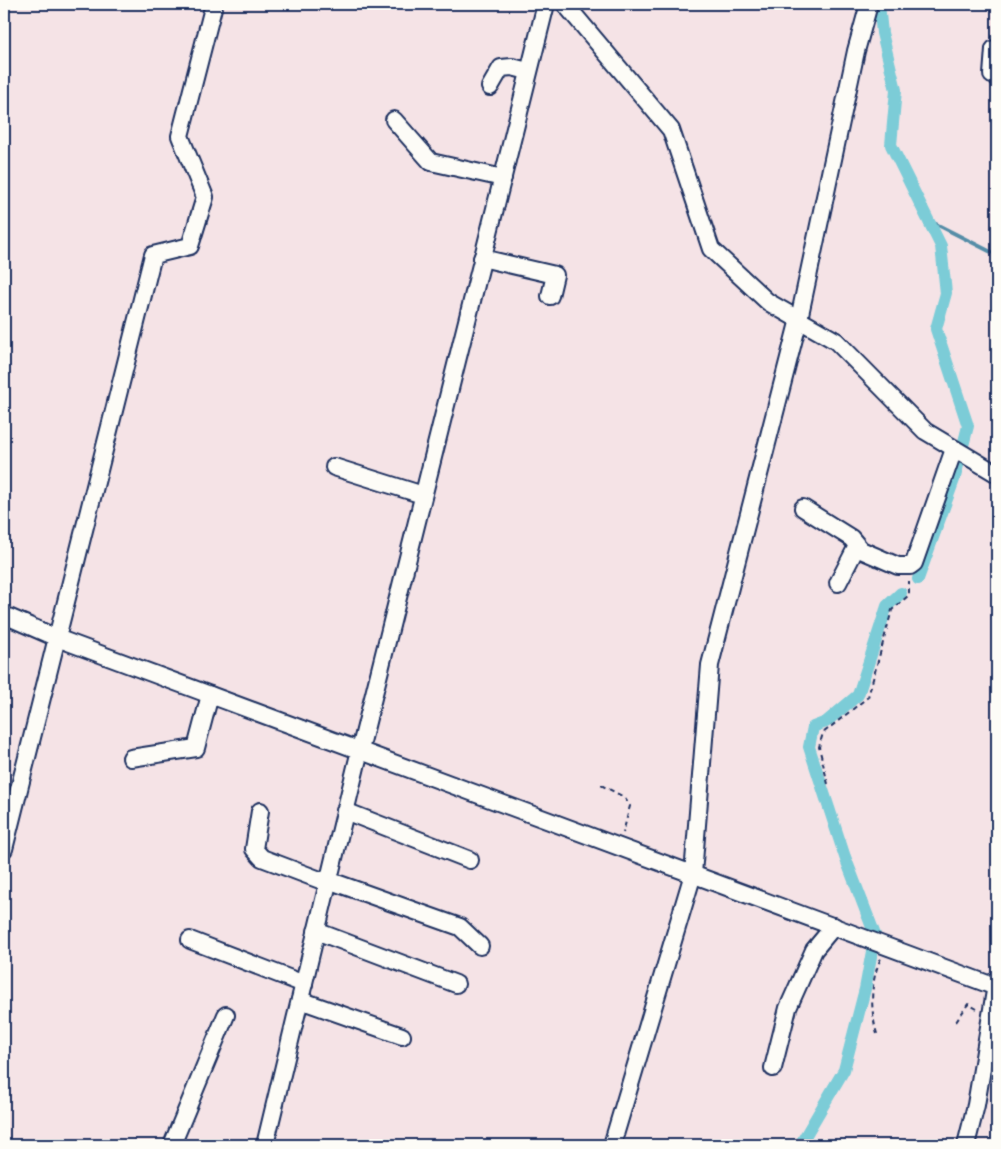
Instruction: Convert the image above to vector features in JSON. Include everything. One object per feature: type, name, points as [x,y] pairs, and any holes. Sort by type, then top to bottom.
[{"type":"street","points":[[4,850],[153,255],[190,246],[205,197],[180,136],[214,4]]},
{"type":"street","points":[[265,1145],[360,750],[546,4]]},
{"type":"street","points":[[565,4],[671,130],[710,249],[768,302],[836,341],[925,431],[991,470]]},
{"type":"street","points":[[612,1145],[692,874],[710,665],[799,319],[856,51],[869,4]]},
{"type":"street","points":[[992,76],[994,49],[997,49]]},
{"type":"street","points":[[490,87],[502,68],[512,67],[528,71]]},
{"type":"street","points":[[394,120],[431,162],[503,178]]},
{"type":"street","points":[[482,258],[555,275],[550,296]]},
{"type":"street","points":[[803,508],[851,538],[861,550],[898,566],[910,566],[917,554],[954,449]]},
{"type":"street","points":[[334,467],[423,495]]},
{"type":"street","points":[[838,583],[857,546]]},
{"type":"street","points":[[4,616],[57,638],[692,874],[886,945],[997,983],[991,1015],[991,1055],[966,1145]]},
{"type":"street","points":[[131,758],[196,748],[210,695]]},
{"type":"street","points":[[260,811],[254,849],[262,858],[320,880],[328,880],[460,927],[480,946]]},
{"type":"street","points":[[345,811],[470,860]]},
{"type":"street","points":[[773,1068],[788,1008],[814,950],[842,929]]},
{"type":"street","points":[[316,931],[456,984]]},
{"type":"street","points":[[190,940],[304,984]]},
{"type":"street","points":[[300,1000],[402,1036]]},
{"type":"street","points":[[172,1145],[226,1015]]},
{"type":"path","points":[[828,784],[819,747],[823,733],[868,697],[892,610],[909,595],[910,566]]},
{"type":"path","points":[[601,785],[624,797],[630,806],[619,846]]},
{"type":"path","points":[[877,1034],[871,1012],[876,969],[886,945]]},
{"type":"path","points":[[956,1022],[968,1004],[991,1015]]},
{"type":"waterway","points":[[879,4],[882,33],[896,90],[891,145],[941,246],[946,293],[936,329],[968,426],[955,477],[918,579]]},
{"type":"waterway","points":[[928,220],[997,255]]},
{"type":"waterway","points":[[800,1145],[844,1070],[865,989],[875,935],[845,857],[809,747],[813,727],[826,722],[858,695],[887,606],[901,593]]}]
